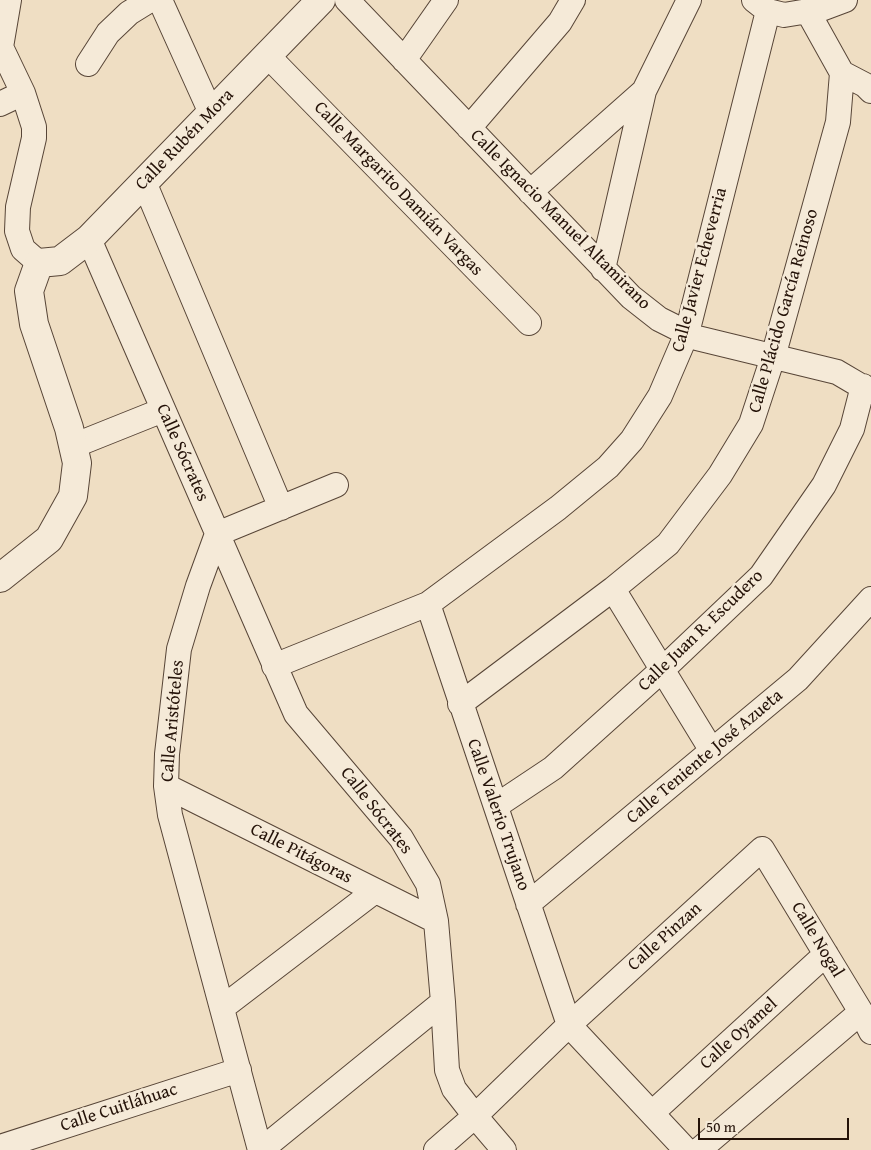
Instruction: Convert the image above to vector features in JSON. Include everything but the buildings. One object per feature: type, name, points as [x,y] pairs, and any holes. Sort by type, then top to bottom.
[{"type":"street","points":[[0,578],[48,538],[73,496],[77,463],[69,428],[34,324],[29,291],[39,263],[23,249],[17,231],[18,207],[34,138],[34,126],[23,93],[0,47],[9,0]]},
{"type":"street","points":[[88,64],[108,33],[129,13],[150,0]]},
{"type":"street","points":[[160,0],[211,113]]},
{"type":"street","name":"Calle Rubén Mora","points":[[39,263],[60,261],[89,239],[320,0]]},
{"type":"street","name":"Calle Ignacio Manuel Altamirano","points":[[347,0],[603,269],[631,297],[659,319],[697,338],[837,372],[867,389]]},
{"type":"street","points":[[404,60],[446,0]]},
{"type":"street","points":[[469,128],[560,22],[573,0]]},
{"type":"street","points":[[603,269],[644,91],[689,0]]},
{"type":"street","points":[[761,5],[784,15],[808,12],[845,0]]},
{"type":"street","name":"Calle Javier Echeverria","points":[[428,604],[558,508],[608,466],[632,440],[660,396],[687,333],[761,5]]},
{"type":"street","points":[[808,12],[842,72],[871,90]]},
{"type":"street","name":"Calle Margarito Damián Vargas","points":[[267,55],[529,323]]},
{"type":"street","name":"Calle Plácido García Reinoso","points":[[460,704],[613,589],[668,544],[720,474],[751,424],[773,357],[838,122],[842,72]]},
{"type":"street","points":[[530,192],[644,91]]},
{"type":"street","points":[[0,104],[23,93]]},
{"type":"street","points":[[144,182],[281,508]]},
{"type":"street","name":"Calle Sócrates","points":[[89,239],[296,714],[401,838],[428,884],[436,921],[444,1002],[447,1070],[454,1089],[504,1150]]},
{"type":"street","name":"Calle Juan R. Escudero","points":[[496,806],[553,768],[662,670],[761,576],[824,484],[852,429],[867,389]]},
{"type":"street","points":[[73,446],[163,410]]},
{"type":"street","points":[[217,534],[336,485]]},
{"type":"street","name":"Calle Aristóteles","points":[[217,534],[198,586],[179,649],[167,754],[166,786],[170,815],[261,1150]]},
{"type":"street","points":[[613,589],[712,751]]},
{"type":"street","name":"Calle Teniente José Azueta","points":[[528,904],[798,679],[871,599]]},
{"type":"street","points":[[274,666],[428,604]]},
{"type":"street","name":"Calle Valerio Trujano","points":[[428,604],[569,1025]]},
{"type":"street","name":"Calle Pitágoras","points":[[166,786],[436,921]]},
{"type":"street","name":"Calle Nogal","points":[[762,849],[866,1022]]},
{"type":"street","name":"Calle Pinzan","points":[[436,1150],[475,1116],[569,1025],[762,849]]},
{"type":"street","points":[[222,1008],[375,891]]},
{"type":"street","name":"Calle Oyamel","points":[[652,1113],[826,954]]},
{"type":"street","points":[[261,1150],[444,1002]]},
{"type":"street","points":[[699,1150],[866,1022]]},
{"type":"street","points":[[569,1025],[686,1150]]},
{"type":"street","name":"Calle Cuitláhuac","points":[[0,1147],[239,1070]]}]
